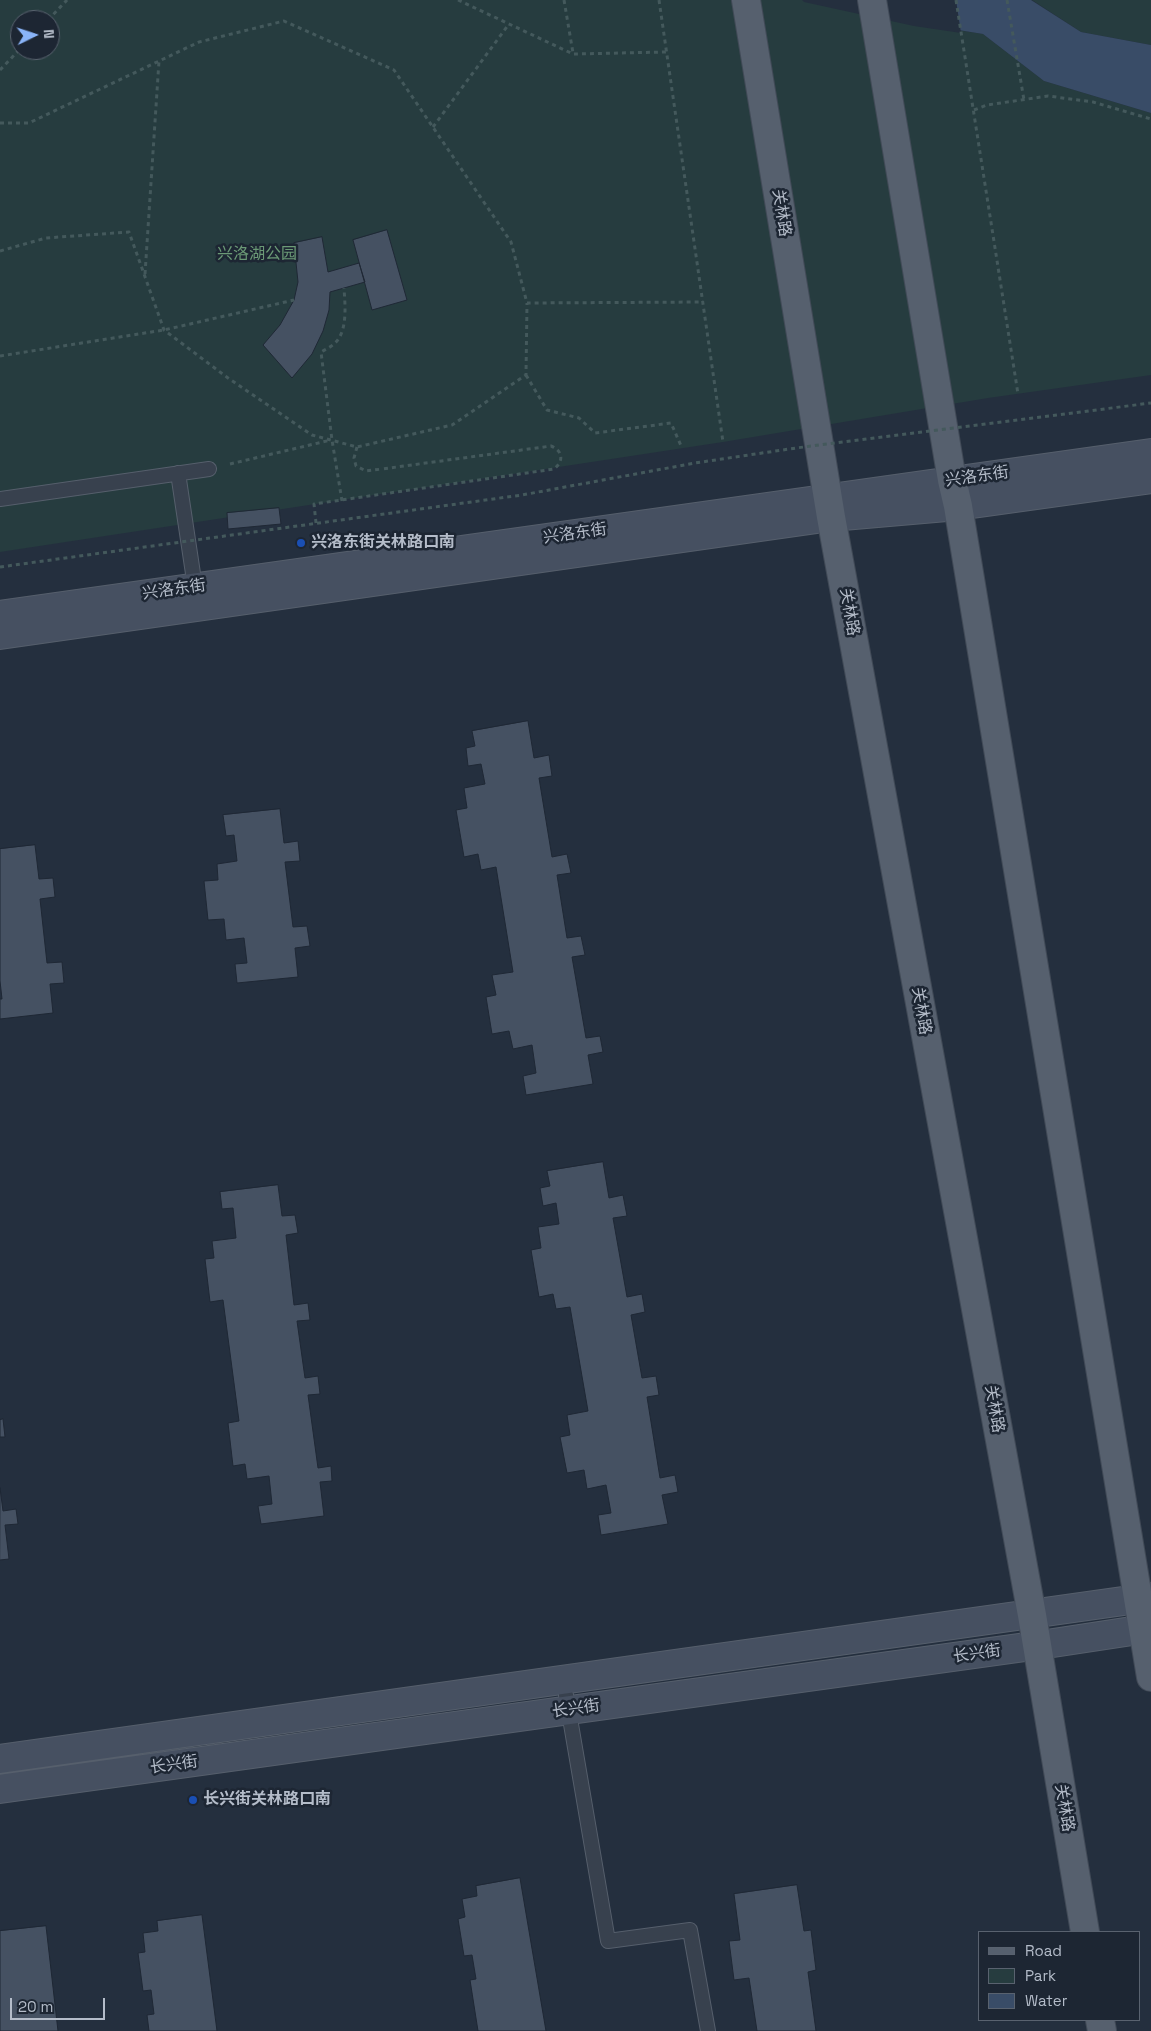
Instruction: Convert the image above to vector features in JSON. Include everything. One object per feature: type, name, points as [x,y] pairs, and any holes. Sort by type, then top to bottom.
[{"type":"main road","name":"关林路","points":[[746,0],[830,507],[1032,1615],[1085,1931]]},
{"type":"main road","points":[[872,0],[1144,1598],[1151,1677]]},
{"type":"main road","name":"兴洛东街","points":[[955,493],[1151,453]]},
{"type":"main road","name":"兴洛东街","points":[[0,615],[195,587],[830,507],[955,493],[1151,479]]},
{"type":"main road","name":"兴洛东街","points":[[0,635],[830,507]]},
{"type":"main road","name":"长兴街","points":[[0,1759],[1144,1598]]},
{"type":"main road","name":"长兴街","points":[[0,1789],[567,1703],[1037,1646],[1147,1629]]},
{"type":"lane","points":[[0,499],[209,469]]},
{"type":"lane","points":[[178,473],[195,587]]},
{"type":"lane","points":[[567,1703],[608,1941],[690,1930],[708,2031]]},
{"type":"path","points":[[58,10],[67,0]]},
{"type":"path","points":[[458,0],[573,54],[667,52]]},
{"type":"path","points":[[564,0],[573,54]]},
{"type":"path","points":[[659,0],[723,442]]},
{"type":"path","points":[[956,0],[1018,394]]},
{"type":"path","points":[[1007,0],[1024,100]]},
{"type":"path","points":[[0,123],[29,123],[199,42],[284,21],[394,70],[511,242],[527,303],[526,375],[547,410],[579,418],[595,433],[671,423],[682,448]]},
{"type":"path","points":[[433,127],[509,24]]},
{"type":"path","points":[[0,70],[10,60]]},
{"type":"path","points":[[145,276],[160,61]]},
{"type":"path","points":[[974,110],[988,105],[1048,96],[1093,102],[1151,119]]},
{"type":"path","points":[[0,251],[46,238],[129,232],[164,330],[228,378],[312,435],[357,447],[452,425],[526,375]]},
{"type":"path","points":[[342,501],[321,352],[336,342],[342,327],[345,310],[344,288]]},
{"type":"path","points":[[0,356],[164,330],[294,300]]},
{"type":"path","points":[[527,303],[703,302]]},
{"type":"path","points":[[0,566],[522,495],[695,464],[787,450],[1151,403]]},
{"type":"path","points":[[209,469],[332,440]]},
{"type":"path","points":[[316,523],[314,504],[554,469],[562,460],[558,449],[551,446],[366,471],[356,466],[354,458],[357,447]]},
{"type":"green space","name":"兴洛湖公园","points":[[0,0],[804,0],[915,23],[983,34],[1044,81],[1151,113],[1151,375],[988,398],[723,442],[0,552]]},
{"type":"green space","points":[[1032,0],[1151,0],[1151,45],[1081,32]]},
{"type":"water","points":[[804,0],[1031,0],[1081,32],[1151,45],[1151,113],[1044,81],[983,34],[915,23]]},
{"type":"pier","points":[[802,0],[956,0],[961,33],[914,26]]},
{"type":"building","points":[[387,230],[407,300],[372,310],[353,240]]},
{"type":"building","points":[[322,237],[328,272],[359,263],[365,282],[330,292],[329,310],[323,331],[312,354],[292,378],[263,345],[280,325],[294,300],[298,282],[294,243]]},
{"type":"building","points":[[279,508],[281,524],[228,529],[227,513]]},
{"type":"building","points":[[528,721],[534,758],[549,755],[552,776],[539,778],[552,857],[567,854],[571,873],[557,875],[567,938],[581,936],[585,955],[572,957],[586,1038],[600,1036],[603,1052],[588,1055],[593,1084],[526,1095],[523,1076],[536,1073],[532,1045],[513,1049],[509,1031],[492,1034],[486,997],[496,995],[492,975],[513,972],[496,867],[481,870],[478,854],[464,857],[456,810],[467,808],[464,788],[485,784],[481,764],[468,766],[466,748],[475,746],[472,731]]},
{"type":"building","points":[[280,809],[284,843],[298,841],[300,861],[285,862],[293,927],[307,926],[310,946],[295,948],[298,977],[237,983],[235,964],[247,963],[244,938],[226,940],[224,919],[208,920],[204,881],[218,880],[217,864],[237,861],[234,835],[226,836],[223,815]]},
{"type":"building","points":[[35,845],[39,879],[53,878],[55,897],[40,899],[47,963],[62,962],[64,983],[50,984],[53,1013],[0,1019],[0,999],[2,999],[0,981],[0,849]]},
{"type":"building","points":[[603,1162],[609,1198],[623,1195],[627,1216],[613,1218],[627,1297],[642,1294],[645,1312],[631,1315],[642,1378],[656,1376],[659,1395],[647,1397],[660,1478],[675,1475],[678,1492],[662,1495],[668,1524],[601,1535],[598,1515],[611,1513],[606,1485],[587,1489],[584,1470],[567,1473],[560,1437],[570,1435],[567,1415],[588,1411],[570,1307],[556,1309],[553,1294],[539,1297],[531,1250],[541,1248],[538,1227],[559,1224],[556,1203],[543,1206],[540,1188],[550,1186],[547,1171]]},
{"type":"building","points":[[278,1185],[282,1216],[295,1215],[298,1233],[286,1235],[294,1305],[308,1303],[310,1320],[297,1321],[305,1378],[318,1376],[320,1394],[308,1395],[318,1468],[331,1466],[332,1481],[320,1482],[324,1516],[261,1524],[258,1506],[272,1504],[269,1476],[247,1479],[245,1464],[233,1466],[228,1423],[239,1421],[223,1300],[210,1302],[205,1259],[214,1258],[212,1241],[236,1238],[233,1208],[222,1209],[220,1192]]},
{"type":"building","points":[[3,1419],[5,1437],[0,1437],[0,1420]]},
{"type":"building","points":[[0,1488],[3,1511],[16,1509],[18,1524],[5,1525],[9,1559],[0,1560]]},
{"type":"building","points":[[520,1878],[546,2031],[478,2031],[470,1980],[476,1979],[472,1955],[464,1956],[458,1919],[465,1917],[462,1899],[477,1896],[476,1886]]},
{"type":"building","points":[[797,1885],[804,1931],[811,1930],[816,1970],[808,1972],[816,2031],[757,2031],[749,1978],[734,1980],[729,1941],[740,1940],[734,1894]]},
{"type":"building","points":[[202,1915],[217,2031],[149,2031],[147,2015],[154,2014],[151,1990],[143,1991],[138,1953],[145,1952],[143,1933],[158,1931],[157,1921]]},
{"type":"building","points":[[46,1926],[58,2031],[0,2031],[0,1931]]},
{"type":"place","name":"兴洛东街关林路口南","points":[[301,543]]},
{"type":"place","name":"长兴街关林路口南","points":[[193,1800]]}]
